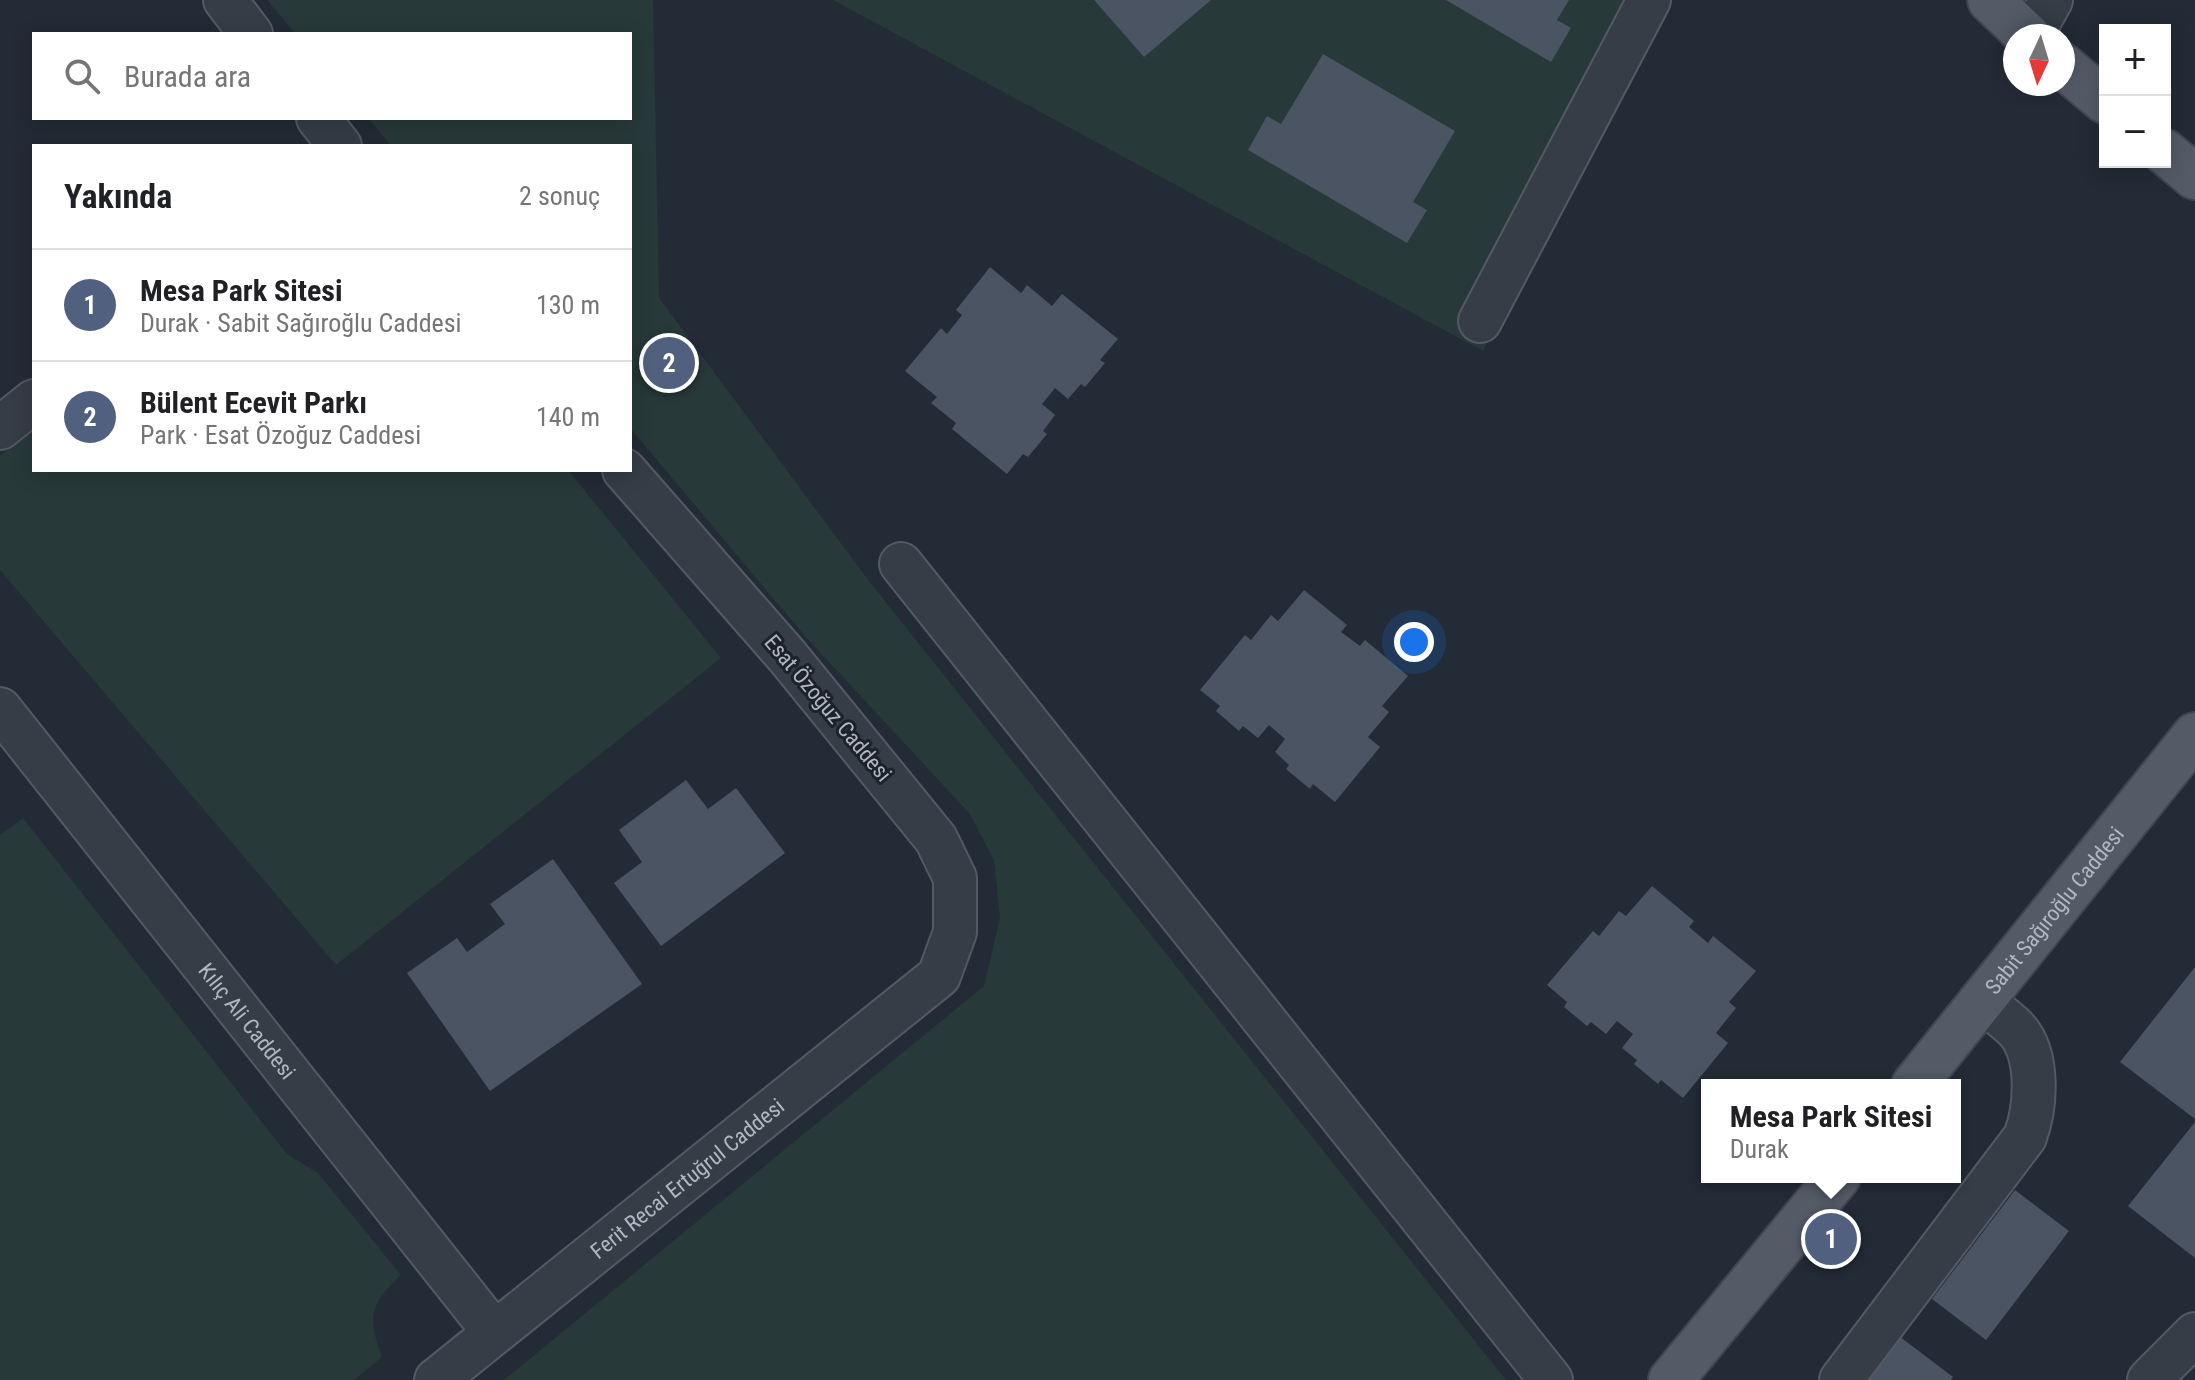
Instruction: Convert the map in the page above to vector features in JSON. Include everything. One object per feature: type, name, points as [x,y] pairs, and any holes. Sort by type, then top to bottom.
[{"type":"main road","points":[[1990,0],[2016,24]]},
{"type":"main road","points":[[2075,76],[2099,96]]},
{"type":"main road","points":[[2171,157],[2195,177]]},
{"type":"main road","name":"Sabit Sağıroğlu Caddesi","points":[[1919,1079],[2195,735]]},
{"type":"main road","points":[[1671,1380],[1833,1183]]},
{"type":"street","points":[[225,0],[249,32]]},
{"type":"street","points":[[1480,321],[1649,0]]},
{"type":"street","points":[[2036,24],[2051,0]]},
{"type":"street","points":[[320,120],[338,144]]},
{"type":"street","points":[[0,428],[32,403]]},
{"type":"street","name":"Esat Özoğuz Caddesi","points":[[626,472],[787,656],[936,839],[955,878],[955,932],[939,976]]},
{"type":"street","points":[[901,564],[1551,1380]]},
{"type":"street","name":"Kılıç Ali Caddesi","points":[[0,709],[494,1332]]},
{"type":"street","name":"Ferit Recai Ertuğrul Caddesi","points":[[436,1380],[939,976]]},
{"type":"street","points":[[1841,1380],[2025,1137],[2034,1113],[2028,1049],[2018,1031],[1983,1001]]},
{"type":"street","points":[[2149,1380],[2195,1334]]},
{"type":"shaded area","points":[[267,0],[653,0],[659,298],[869,581],[1506,1380],[504,1380],[984,986],[1000,918],[994,860],[969,813],[805,636],[632,430],[632,144],[389,144],[370,120],[632,120],[632,32],[294,32]]},
{"type":"shaded area","points":[[833,0],[1656,0],[1483,351]]},
{"type":"shaded area","points":[[32,430],[32,472],[570,472],[721,658],[336,965],[0,570],[0,456]]},
{"type":"shaded area","points":[[23,818],[287,1154],[318,1173],[401,1275],[383,1294],[374,1312],[374,1331],[382,1357],[354,1380],[0,1380],[0,835]]},
{"type":"building","points":[[1094,0],[1211,0],[1144,57]]},
{"type":"building","points":[[1446,0],[1569,0],[1557,20],[1571,28],[1551,62]]},
{"type":"building","points":[[1323,54],[1455,131],[1413,202],[1427,210],[1407,243],[1248,150],[1267,116],[1281,124]]},
{"type":"building","points":[[990,267],[1021,293],[1027,285],[1052,306],[1062,294],[1118,339],[1100,360],[1105,363],[1085,387],[1081,384],[1068,399],[1055,388],[1042,404],[1055,415],[1043,431],[1047,434],[1028,457],[1023,454],[1007,474],[952,429],[956,423],[931,403],[937,397],[905,371],[941,328],[947,334],[962,315],[956,310]]},
{"type":"building","points":[[1304,590],[1347,625],[1341,632],[1360,646],[1365,640],[1408,676],[1382,706],[1389,712],[1368,737],[1380,747],[1335,802],[1313,784],[1310,789],[1286,769],[1289,765],[1275,752],[1285,739],[1269,725],[1258,738],[1243,726],[1239,731],[1216,711],[1220,706],[1200,690],[1245,635],[1251,640],[1271,615],[1278,621]]},
{"type":"building","points":[[686,780],[708,809],[736,788],[785,853],[661,946],[614,883],[642,862],[619,830]]},
{"type":"building","points":[[553,859],[642,984],[490,1091],[407,973],[457,938],[467,952],[505,924],[490,904]]},
{"type":"building","points":[[1652,886],[1694,921],[1689,927],[1708,943],[1713,936],[1756,971],[1729,1002],[1736,1008],[1716,1033],[1728,1043],[1683,1098],[1661,1080],[1658,1084],[1634,1064],[1637,1060],[1622,1048],[1633,1034],[1617,1021],[1606,1034],[1591,1022],[1587,1026],[1564,1007],[1567,1002],[1547,985],[1593,931],[1599,936],[1619,911],[1626,916]]},
{"type":"building","points":[[2195,967],[2195,1119],[2120,1062]]},
{"type":"building","points":[[2195,1122],[2195,1258],[2128,1206]]},
{"type":"building","points":[[2015,1190],[2069,1231],[1986,1340],[1932,1299]]},
{"type":"building","points":[[1899,1336],[1953,1377],[1951,1380],[1866,1380]]},
{"type":"place","name":"Bülent Ecevit Parkı","points":[[669,363]]},
{"type":"place","name":"Mesa Park Sitesi","points":[[1831,1239]]}]
